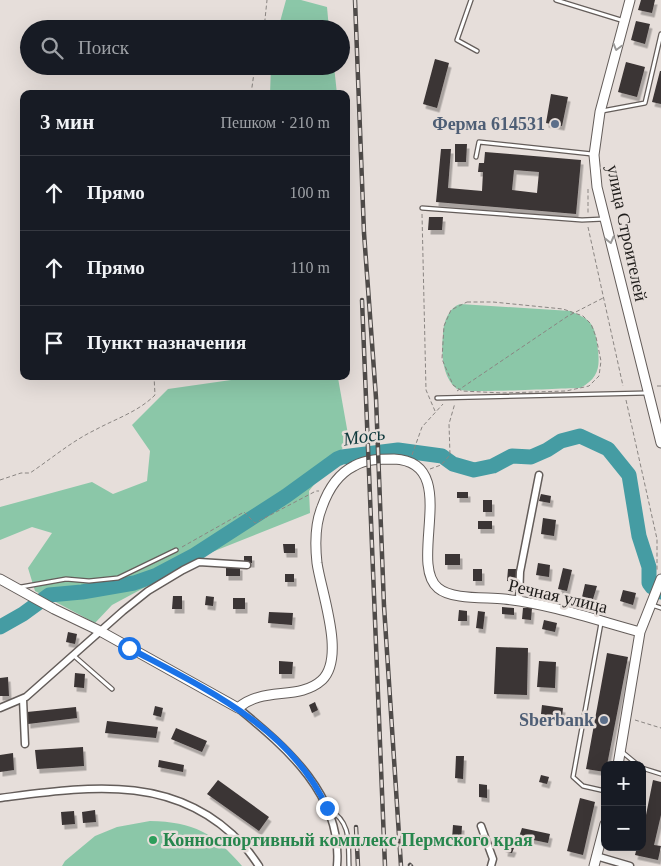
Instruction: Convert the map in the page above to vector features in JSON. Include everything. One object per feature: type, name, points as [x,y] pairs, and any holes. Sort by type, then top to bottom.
[{"type":"street","name":"улица Строителей","points":[[630,0],[600,112],[594,155],[597,188],[661,442]]},
{"type":"street","points":[[238,708],[245,702],[258,696],[308,688],[324,678],[330,669],[333,656],[331,636],[317,564],[316,547],[318,518],[332,486],[344,472],[359,463],[375,460],[397,459],[411,463],[421,471]]},
{"type":"street","name":"Речная улица","points":[[421,471],[430,492],[428,565],[431,578],[444,592],[458,596],[519,600],[539,604],[640,632]]},
{"type":"street","points":[[519,600],[520,572],[539,475]]},
{"type":"street","points":[[0,708],[23,699],[148,591],[183,570],[199,562],[247,565]]},
{"type":"street","points":[[0,580],[100,631],[238,708],[289,753],[319,790],[335,833],[337,866]]},
{"type":"street","points":[[619,761],[640,632],[661,580]]},
{"type":"street","points":[[23,699],[25,744]]},
{"type":"street","points":[[0,798],[102,788],[150,792],[179,801],[206,815],[244,845],[259,866]]},
{"type":"street","points":[[481,826],[493,859],[491,866]]},
{"type":"street","points":[[594,866],[601,838]]},
{"type":"street","points":[[596,856],[630,866]]},
{"type":"lane","points":[[470,0],[457,40],[477,52]]},
{"type":"lane","points":[[556,0],[624,21]]},
{"type":"lane","points":[[600,112],[644,103],[661,34]]},
{"type":"lane","points":[[476,157],[479,142],[594,155]]},
{"type":"lane","points":[[422,208],[582,220],[605,219]]},
{"type":"lane","points":[[437,398],[648,393]]},
{"type":"lane","points":[[15,588],[66,579],[90,581],[118,578],[176,550]]},
{"type":"lane","points":[[653,602],[661,608]]},
{"type":"lane","points":[[601,790],[583,786],[573,777],[602,622]]},
{"type":"lane","points":[[73,655],[112,689]]},
{"type":"lane","points":[[620,750],[633,761]]},
{"type":"lane","points":[[646,769],[661,774]]},
{"type":"lane","points":[[327,808],[340,818],[346,828],[349,866]]},
{"type":"path","points":[[265,20],[267,0]]},
{"type":"path","points":[[252,90],[254,75]]},
{"type":"path","points":[[422,208],[426,390],[436,411]]},
{"type":"path","points":[[412,454],[422,427],[448,397],[574,313],[604,298]]},
{"type":"path","points":[[467,302],[493,302],[563,309],[574,313],[582,316],[591,324],[596,337],[601,361],[599,376],[590,386],[566,391],[503,393],[462,391],[451,380],[442,359],[444,326],[451,310],[467,302]]},
{"type":"path","points":[[0,480],[21,473],[30,473],[94,430],[119,420],[155,395],[154,380]]},
{"type":"path","points":[[421,471],[441,465],[450,455],[450,424],[456,397]]},
{"type":"path","points":[[176,550],[244,512],[255,523],[316,491],[329,492]]},
{"type":"path","points":[[626,717],[661,728]]},
{"type":"green space","points":[[286,0],[301,0],[327,7],[328,20],[280,20]]},
{"type":"green space","points":[[271,75],[335,75],[337,90],[270,90]]},
{"type":"green space","points":[[460,304],[571,311],[582,316],[591,324],[595,333],[599,357],[598,369],[592,379],[580,388],[495,391],[457,389],[445,372],[442,342],[447,317],[452,309]]},
{"type":"green space","points":[[231,380],[338,380],[349,440],[309,491],[310,513],[207,554],[112,605],[95,623],[35,591],[28,568],[52,533],[32,527],[0,540],[0,507],[92,482],[113,494],[147,481],[150,451],[132,425],[168,389]]},
{"type":"green space","name":"Конноспортивный комплекс Пермского края","points":[[150,821],[179,824],[202,832],[222,845],[242,866],[62,866],[65,861],[95,836],[117,827]]},
{"type":"building","points":[[641,0],[655,0],[652,13],[638,10]]},
{"type":"building","points":[[636,21],[650,24],[645,44],[631,40]]},
{"type":"building","points":[[435,59],[449,63],[437,108],[423,104]]},
{"type":"building","points":[[626,62],[645,67],[637,97],[618,92]]},
{"type":"building","points":[[661,71],[661,104],[652,102]]},
{"type":"building","points":[[551,94],[568,97],[562,126],[546,123]]},
{"type":"building","points":[[455,144],[467,144],[466,162],[455,162]]},
{"type":"building","points":[[441,149],[451,149],[448,188],[482,191],[483,172],[478,172],[479,163],[484,163],[485,152],[581,160],[576,214],[436,202]],"holes":[[[514,170],[539,172],[537,193],[512,190]]]},
{"type":"building","points":[[429,217],[443,217],[442,230],[428,230]]},
{"type":"building","points":[[457,492],[468,492],[468,498],[457,498]]},
{"type":"building","points":[[541,494],[551,496],[550,503],[539,501]]},
{"type":"building","points":[[483,500],[492,500],[492,512],[483,512]]},
{"type":"building","points":[[543,518],[556,520],[554,536],[541,534]]},
{"type":"building","points":[[478,521],[492,521],[492,529],[478,529]]},
{"type":"building","points":[[283,544],[295,544],[295,553],[284,553]]},
{"type":"building","points":[[445,554],[460,554],[460,565],[445,565]]},
{"type":"building","points":[[244,556],[252,556],[252,563],[244,563]]},
{"type":"building","points":[[538,563],[550,565],[549,577],[536,575]]},
{"type":"building","points":[[226,566],[240,566],[240,576],[226,576]]},
{"type":"building","points":[[563,568],[572,570],[567,591],[558,589]]},
{"type":"building","points":[[473,569],[482,569],[482,581],[473,581]]},
{"type":"building","points":[[508,569],[518,569],[517,582],[507,581]]},
{"type":"building","points":[[285,574],[294,574],[294,582],[285,582]]},
{"type":"building","points":[[585,584],[597,586],[593,599],[582,597]]},
{"type":"building","points":[[623,590],[636,593],[633,605],[620,601]]},
{"type":"building","points":[[173,596],[182,596],[182,609],[172,609]]},
{"type":"building","points":[[206,596],[214,597],[213,606],[205,605]]},
{"type":"building","points":[[233,598],[245,598],[245,609],[233,609]]},
{"type":"building","points":[[502,607],[514,608],[514,615],[502,614]]},
{"type":"building","points":[[523,608],[532,608],[531,620],[522,619]]},
{"type":"building","points":[[459,610],[467,611],[467,621],[458,621]]},
{"type":"building","points":[[478,611],[485,612],[483,629],[476,628]]},
{"type":"building","points":[[269,612],[293,613],[292,625],[268,623]]},
{"type":"building","points":[[544,620],[557,623],[555,632],[542,629]]},
{"type":"building","points":[[68,632],[77,634],[75,644],[66,642]]},
{"type":"building","points":[[496,647],[528,648],[527,695],[494,694]]},
{"type":"building","points":[[607,653],[628,657],[608,761],[601,761],[601,771],[586,769]]},
{"type":"building","points":[[279,661],[293,662],[292,674],[279,674]]},
{"type":"building","points":[[539,661],[556,662],[555,688],[537,687]]},
{"type":"building","points":[[75,673],[85,674],[84,688],[74,687]]},
{"type":"building","points":[[8,677],[9,696],[0,696],[0,678]]},
{"type":"building","points":[[315,702],[318,710],[312,713],[309,705]]},
{"type":"building","points":[[542,705],[563,708],[562,717],[541,714]]},
{"type":"building","points":[[155,706],[163,708],[161,717],[153,715]]},
{"type":"building","points":[[76,707],[77,718],[28,724],[27,712]]},
{"type":"building","points":[[107,721],[158,727],[156,738],[105,733]]},
{"type":"building","points":[[176,728],[207,741],[202,752],[171,739]]},
{"type":"building","points":[[83,747],[84,766],[37,769],[35,750]]},
{"type":"building","points":[[13,753],[14,770],[0,772],[0,755]]},
{"type":"building","points":[[456,756],[464,756],[463,779],[455,778]]},
{"type":"building","points":[[159,760],[184,765],[183,772],[158,767]]},
{"type":"building","points":[[541,775],[549,777],[547,784],[539,782]]},
{"type":"building","points":[[218,780],[269,817],[259,831],[207,794]]},
{"type":"building","points":[[653,780],[661,782],[661,815],[654,845],[661,846],[658,860],[635,855],[636,851],[646,851],[646,815]]},
{"type":"building","points":[[479,784],[487,785],[487,798],[479,797]]},
{"type":"building","points":[[580,798],[595,802],[583,855],[567,851]]},
{"type":"building","points":[[95,810],[96,822],[83,823],[82,812]]},
{"type":"building","points":[[74,811],[75,824],[62,825],[61,812]]},
{"type":"building","points":[[453,825],[462,826],[461,840],[452,839]]},
{"type":"building","points":[[522,828],[550,834],[548,843],[519,837]]},
{"type":"building","points":[[506,846],[514,848],[512,853],[505,852]]},
{"type":"waterway","name":"Мось","points":[[0,627],[23,614],[49,595],[82,592],[134,583],[157,575],[193,556],[342,457],[398,450],[442,456],[453,464],[474,470],[493,466],[512,456],[531,457],[561,441],[580,436],[608,449],[629,475],[639,536],[649,567],[649,583],[661,592]]},
{"type":"railway","points":[[355,0],[364,233],[376,398],[384,606],[401,866]]},
{"type":"railway","points":[[362,300],[385,866]]},
{"type":"railway","points":[[356,827],[358,866]]},
{"type":"place","name":"Ферма 614531","points":[[555,124]]},
{"type":"place","name":"Sberbank","points":[[604,720]]},
{"type":"place","name":"Конноспортивный комплекс Пермского края","points":[[153,840]]},
{"type":"route","points":[[129,648],[238,708],[270,734],[289,753],[319,790],[327,808]]}]
